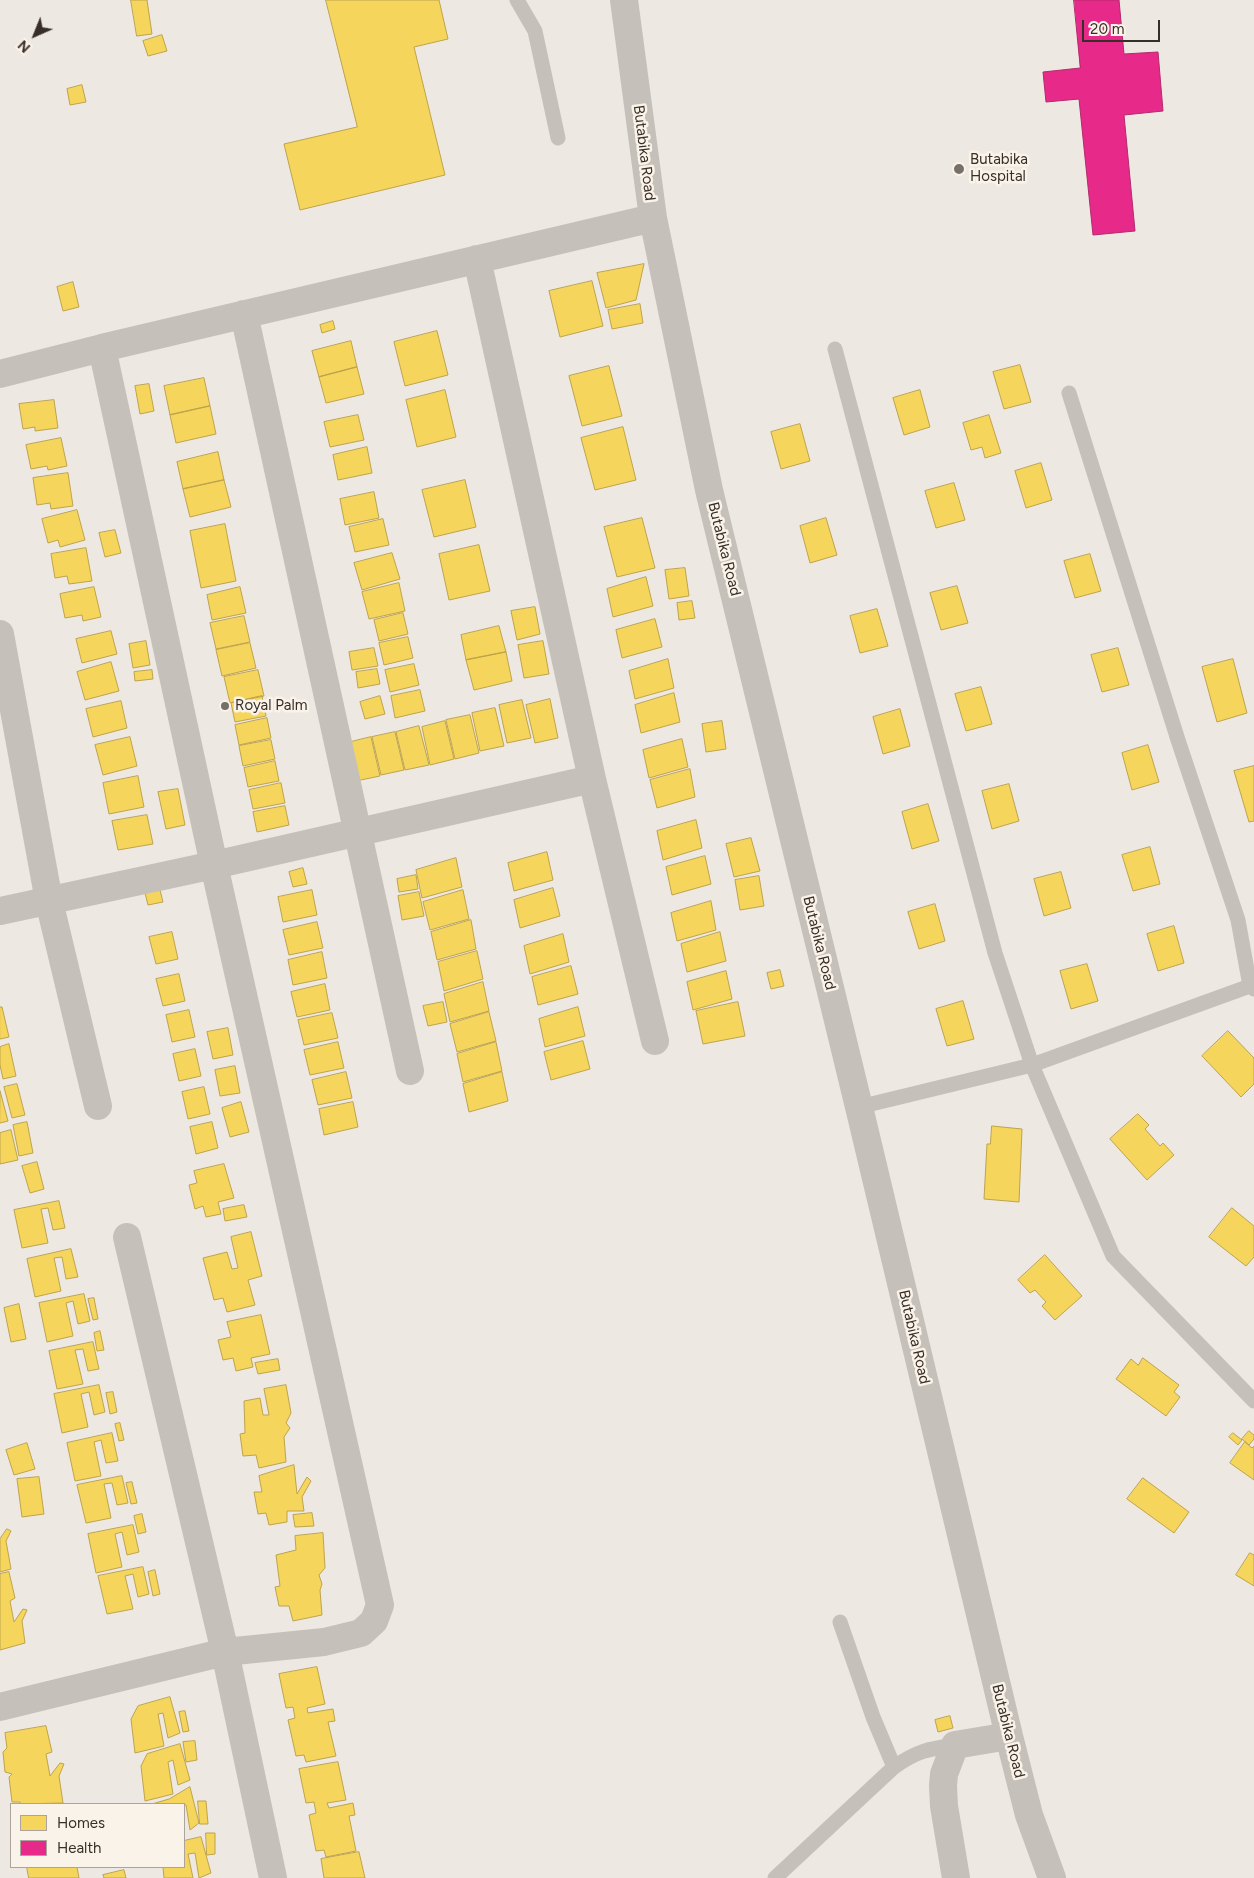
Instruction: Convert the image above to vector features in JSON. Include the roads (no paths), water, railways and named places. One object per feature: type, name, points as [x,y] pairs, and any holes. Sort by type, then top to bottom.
[{"type":"street","name":"Butabika Road","points":[[624,0],[653,218],[712,500],[860,1108],[1008,1736],[1028,1815],[1052,1878]]},
{"type":"street","points":[[0,374],[244,314],[653,218]]},
{"type":"street","points":[[477,259],[592,779],[655,1041]]},
{"type":"street","points":[[244,314],[410,1071]]},
{"type":"street","points":[[0,1707],[225,1652],[324,1642],[362,1633],[374,1621],[380,1605],[214,865],[102,348]]},
{"type":"street","points":[[0,634],[49,901],[98,1106]]},
{"type":"street","points":[[0,911],[214,865],[592,779]]},
{"type":"street","points":[[127,1237],[225,1652],[273,1878]]},
{"type":"street","points":[[956,1878],[944,1806],[944,1774],[955,1745],[1008,1736]]},
{"type":"lane","points":[[517,0],[536,31],[558,138]]},
{"type":"lane","points":[[834,349],[995,953],[1032,1065],[1113,1256],[1254,1401]]},
{"type":"lane","points":[[860,1108],[1032,1065],[1252,987],[1238,920],[1178,740],[1069,393]]},
{"type":"lane","points":[[840,1622],[873,1717],[894,1767]]},
{"type":"lane","points":[[775,1878],[894,1767],[911,1755],[927,1749],[955,1745]]},
{"type":"place","name":"Butabika Hospital","points":[[959,169]]},
{"type":"place","name":"Royal Palm","points":[[225,706]]}]
